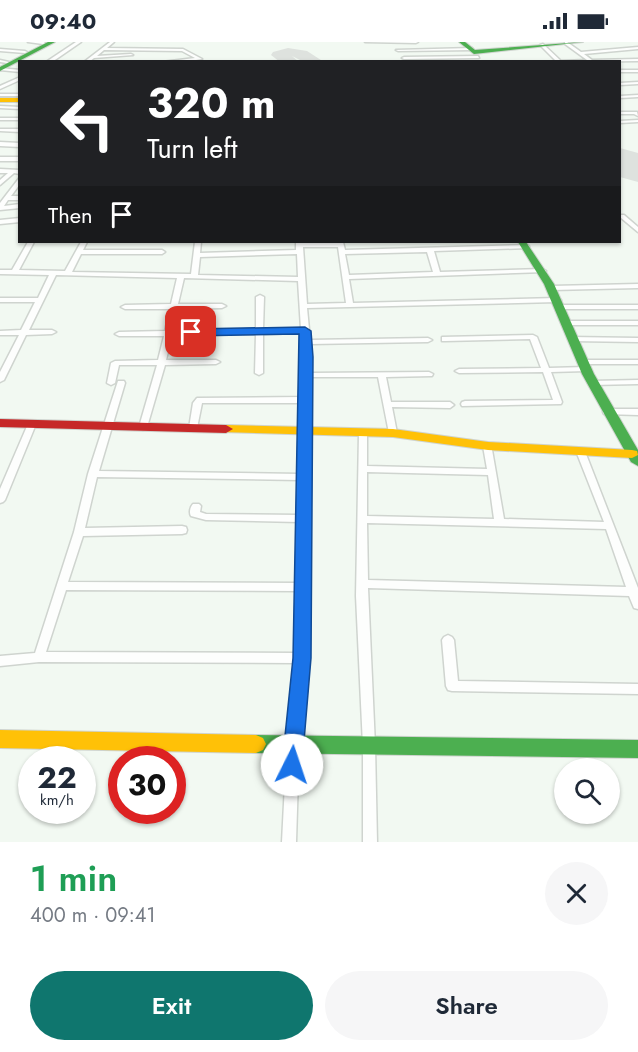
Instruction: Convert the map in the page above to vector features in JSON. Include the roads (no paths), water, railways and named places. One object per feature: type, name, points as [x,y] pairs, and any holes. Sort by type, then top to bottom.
[{"type":"street","points":[[1,62],[10,42]]},
{"type":"street","points":[[51,60],[79,42]]},
{"type":"street","points":[[367,42],[416,42]]},
{"type":"street","points":[[89,60],[110,43],[153,45]]},
{"type":"street","points":[[1,62],[39,44]]},
{"type":"street","points":[[1,62],[39,44]]},
{"type":"street","points":[[404,58],[563,45],[637,44]]},
{"type":"street","points":[[563,45],[589,60]]},
{"type":"street","points":[[560,60],[563,45]]},
{"type":"street","points":[[104,49],[183,50],[200,59],[188,60]]},
{"type":"street","points":[[398,50],[473,52]]},
{"type":"street","points":[[94,57],[140,55]]},
{"type":"street","points":[[621,60],[638,60]]},
{"type":"street","points":[[1,62],[18,70]]},
{"type":"street","points":[[621,71],[638,71]]},
{"type":"street","points":[[6,98],[18,81]]},
{"type":"street","points":[[621,84],[638,83]]},
{"type":"street","points":[[621,97],[638,96]]},
{"type":"street","points":[[621,113],[637,113]]},
{"type":"street","points":[[0,118],[18,119]]},
{"type":"street","points":[[621,122],[638,121]]},
{"type":"street","points":[[0,130],[18,131]]},
{"type":"street","points":[[0,144],[18,145]]},
{"type":"street","points":[[0,159],[18,159]]},
{"type":"street","points":[[0,171],[18,172]]},
{"type":"street","points":[[0,183],[12,172]]},
{"type":"street","points":[[16,188],[5,197],[0,207],[18,206]]},
{"type":"street","points":[[622,216],[637,228]]},
{"type":"street","points":[[0,222],[18,220]]},
{"type":"street","points":[[14,273],[30,243]]},
{"type":"street","points":[[67,274],[83,243]]},
{"type":"street","points":[[194,277],[198,243]]},
{"type":"street","points":[[197,255],[299,246],[430,249],[525,244],[543,271],[607,412],[635,458]]},
{"type":"street","points":[[289,842],[293,745],[302,658],[306,342],[299,246]]},
{"type":"street","points":[[341,246],[350,305]]},
{"type":"street","points":[[430,249],[437,274]]},
{"type":"street","points":[[78,252],[162,252]]},
{"type":"street","points":[[346,277],[543,271]]},
{"type":"street","points":[[0,272],[302,279]]},
{"type":"street","points":[[0,380],[53,274]]},
{"type":"street","points":[[143,427],[162,362],[181,276]]},
{"type":"street","points":[[303,306],[556,298],[638,286]]},
{"type":"street","points":[[259,373],[260,297]]},
{"type":"street","points":[[556,298],[637,308]]},
{"type":"street","points":[[0,300],[40,300]]},
{"type":"street","points":[[125,307],[222,306]]},
{"type":"street","points":[[567,323],[638,323]]},
{"type":"street","points":[[119,334],[305,331]]},
{"type":"street","points":[[0,333],[52,332]]},
{"type":"street","points":[[445,339],[533,338],[558,402],[465,404]]},
{"type":"street","points":[[573,339],[638,340]]},
{"type":"street","points":[[306,342],[428,340]]},
{"type":"street","points":[[39,657],[79,532],[116,383],[115,363],[216,362]]},
{"type":"street","points":[[459,371],[546,370],[638,362]]},
{"type":"street","points":[[381,374],[393,433]]},
{"type":"street","points":[[306,375],[429,374]]},
{"type":"street","points":[[592,382],[638,382]]},
{"type":"street","points":[[193,428],[197,403],[201,400],[306,400]]},
{"type":"street","points":[[387,404],[450,405]]},
{"type":"street","points":[[607,412],[638,412]]},
{"type":"street","points":[[0,423],[393,433],[488,446],[581,451],[635,458]]},
{"type":"street","points":[[0,500],[32,424]]},
{"type":"street","points":[[363,433],[362,584],[369,746],[370,842]]},
{"type":"street","points":[[488,446],[500,523]]},
{"type":"street","points":[[581,451],[636,592],[638,605]]},
{"type":"street","points":[[362,469],[492,472]]},
{"type":"street","points":[[93,474],[304,477]]},
{"type":"street","points":[[196,506],[195,514],[206,517],[304,519]]},
{"type":"street","points":[[362,519],[610,526]]},
{"type":"street","points":[[79,532],[182,530]]},
{"type":"street","points":[[362,584],[636,592]]},
{"type":"street","points":[[63,586],[303,586]]},
{"type":"street","points":[[448,640],[452,686],[638,689]]},
{"type":"street","points":[[0,661],[39,657],[302,658]]},
{"type":"street","points":[[0,739],[638,749]]}]
